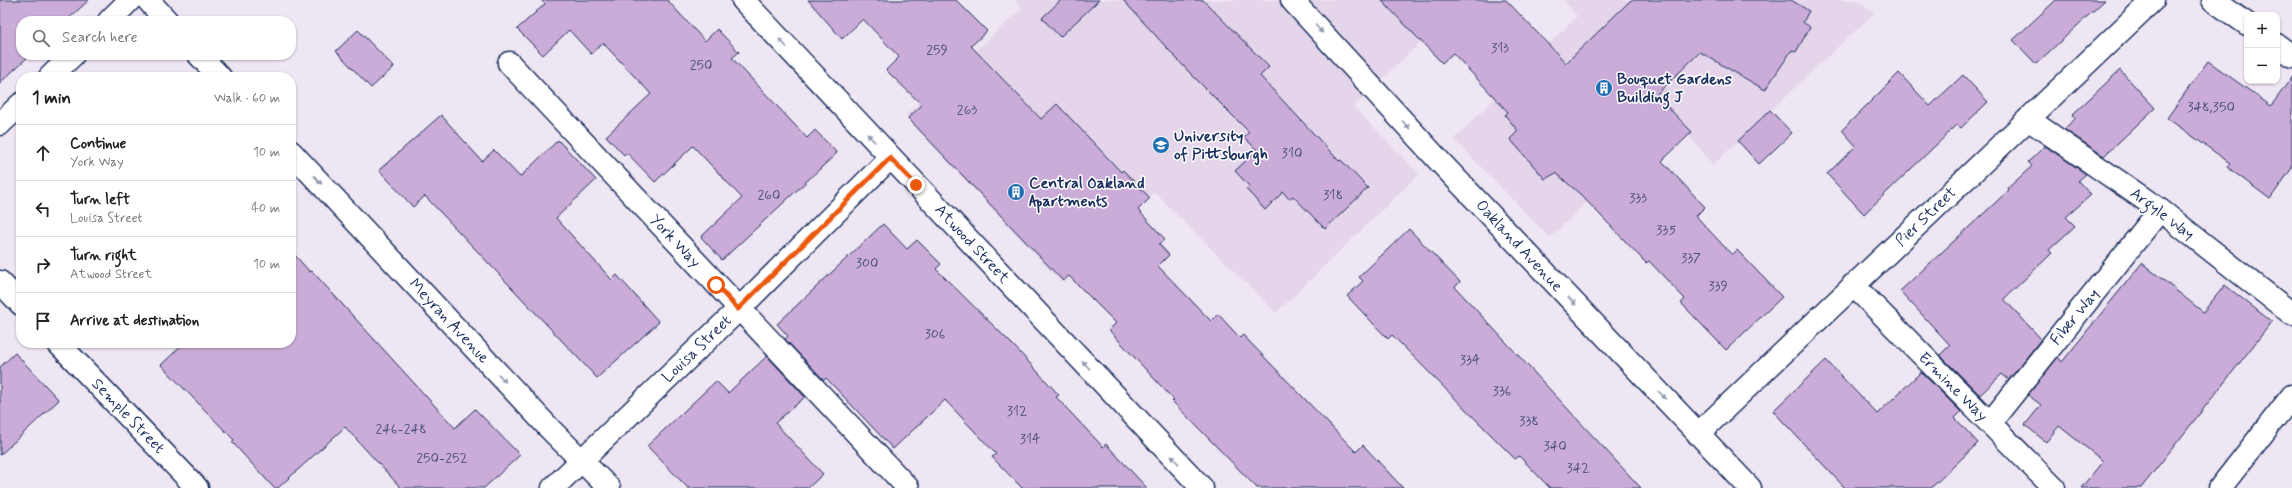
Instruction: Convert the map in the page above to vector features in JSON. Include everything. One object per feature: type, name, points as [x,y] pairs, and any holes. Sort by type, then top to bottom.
[{"type":"street","points":[[114,16],[130,0]]},
{"type":"street","name":"Atwood Street","points":[[743,0],[1202,488]]},
{"type":"street","name":"Oakland Avenue","points":[[1292,0],[1442,164],[1750,488]]},
{"type":"street","name":"Pier Street","points":[[1698,434],[1852,285],[2153,0]]},
{"type":"street","points":[[2213,0],[2244,22]]},
{"type":"street","points":[[152,2],[163,16]]},
{"type":"street","points":[[2280,47],[2292,56]]},
{"type":"street","points":[[55,72],[68,60]]},
{"type":"street","points":[[204,60],[215,72]]},
{"type":"street","name":"York Way","points":[[509,63],[738,309],[908,488]]},
{"type":"street","points":[[0,124],[16,109]]},
{"type":"street","name":"Argyle Way","points":[[2028,119],[2160,210],[2292,314]]},
{"type":"street","name":"Meyran Avenue","points":[[296,157],[551,430],[609,488]]},
{"type":"street","name":"Louisa Street","points":[[553,488],[738,309],[890,158]]},
{"type":"street","name":"Fiber Way","points":[[1990,423],[2160,210]]},
{"type":"street","points":[[0,282],[16,299]]},
{"type":"street","name":"Ermine Way","points":[[1852,285],[2054,488]]},
{"type":"street","name":"Semple Street","points":[[63,348],[197,488]]},
{"type":"street","points":[[2220,488],[2292,396]]},
{"type":"shaded area","name":"University of Pittsburgh","points":[[1014,0],[1464,0],[1354,107],[1419,174],[1276,313],[1154,192],[1061,282],[905,116],[1022,8]]},
{"type":"shaded area","points":[[1563,0],[1857,0],[1874,13],[1713,165],[1673,117],[1550,238],[1454,139],[1577,16]]},
{"type":"building","points":[[0,0],[89,0],[71,16],[16,16],[16,60],[25,60],[0,83]]},
{"type":"building","points":[[541,0],[667,0],[705,41],[717,29],[739,52],[732,58],[807,138],[815,130],[837,153],[722,260],[701,237],[742,198],[693,146],[655,182],[627,153],[624,155],[606,136],[651,94],[603,43],[591,54],[569,30],[543,55],[517,29],[545,4]]},
{"type":"building","points":[[808,0],[956,0],[987,31],[971,46],[1041,119],[1057,104],[1121,172],[1123,170],[1150,198],[1138,210],[1165,239],[1159,244],[1169,255],[1158,266],[1211,321],[1218,314],[1240,338],[1243,335],[1356,452],[1363,445],[1403,488],[1257,488],[1172,401],[1174,400],[1109,330],[1116,323],[1069,276],[1063,281],[908,118],[922,105],[886,70],[899,57],[863,19],[842,39]]},
{"type":"building","points":[[1061,0],[1099,0],[1060,37],[1042,18]]},
{"type":"building","points":[[1123,0],[1203,0],[1269,67],[1260,76],[1339,161],[1341,160],[1368,188],[1325,229],[1293,196],[1289,199],[1283,192],[1265,210],[1246,189],[1249,186],[1235,171],[1257,150],[1244,137],[1249,132],[1189,72]]},
{"type":"building","points":[[1381,0],[1506,0],[1566,63],[1631,0],[1791,0],[1809,11],[1803,22],[1810,27],[1796,52],[1792,50],[1765,90],[1700,52],[1656,95],[1692,132],[1662,161],[1705,207],[1696,216],[1732,255],[1737,250],[1782,297],[1726,350],[1681,303],[1685,299],[1649,261],[1646,263],[1581,195],[1556,173],[1545,179],[1510,139],[1518,131],[1505,115],[1508,112],[1453,53],[1442,63]]},
{"type":"building","points":[[2056,0],[2105,0],[2036,64],[2013,40]]},
{"type":"building","points":[[358,30],[394,67],[371,88],[336,51]]},
{"type":"building","points":[[2208,61],[2271,106],[2292,77],[2292,168],[2270,199],[2227,167],[2230,163],[2167,118]]},
{"type":"building","points":[[2120,70],[2155,108],[2104,156],[2064,129],[2076,118],[2072,115]]},
{"type":"building","points":[[1899,73],[1930,106],[1963,75],[1988,102],[1961,128],[1957,125],[1864,214],[1827,174],[1856,146],[1842,130]]},
{"type":"building","points":[[1770,110],[1792,133],[1759,164],[1738,141]]},
{"type":"building","points":[[441,115],[482,161],[494,150],[520,177],[558,140],[596,180],[556,218],[612,280],[617,275],[659,322],[597,378],[425,196],[413,207],[379,170]]},
{"type":"building","points":[[2045,146],[2086,174],[2078,181],[2091,195],[2066,217],[2075,226],[2049,250],[2052,253],[2004,299],[2041,339],[2009,380],[2002,374],[1980,395],[1940,355],[1950,345],[1900,291],[2009,190],[2008,188],[2032,166],[2028,162]]},
{"type":"building","points":[[883,224],[907,249],[917,240],[941,264],[936,269],[1013,345],[1059,395],[1056,397],[1103,447],[1106,444],[1147,488],[1022,488],[992,457],[996,454],[945,400],[893,449],[826,378],[824,380],[785,339],[788,336],[777,324]]},
{"type":"building","points":[[1409,229],[1460,282],[1455,287],[1641,488],[1550,488],[1519,456],[1515,459],[1392,335],[1388,339],[1347,296],[1363,281],[1359,277]]},
{"type":"building","points":[[296,257],[310,272],[312,271],[455,428],[475,409],[520,455],[484,488],[401,488],[345,427],[278,488],[274,488],[232,442],[234,440],[161,365],[179,348],[296,348]]},
{"type":"building","points":[[2142,263],[2203,312],[2225,285],[2272,322],[2141,488],[2081,488],[2103,461],[2059,426],[2046,442],[2025,425],[2041,405],[2028,395],[2058,357],[2062,362]]},
{"type":"building","points":[[15,353],[59,400],[0,455],[0,367]]},
{"type":"building","points":[[767,356],[805,397],[775,423],[823,474],[808,488],[688,488],[647,446],[716,381],[728,393]]},
{"type":"building","points":[[1826,360],[1877,414],[1921,372],[1961,412],[1955,418],[1978,443],[1931,488],[1845,488],[1773,411]]},
{"type":"place","name":"Bouquet Gardens Building J","points":[[1604,88]]},
{"type":"place","name":"University of Pittsburgh","points":[[1161,145]]},
{"type":"place","name":"Central Oakland Apartments","points":[[1016,192]]},
{"type":"route","points":[[716,285],[738,309],[890,158],[916,185]]}]
